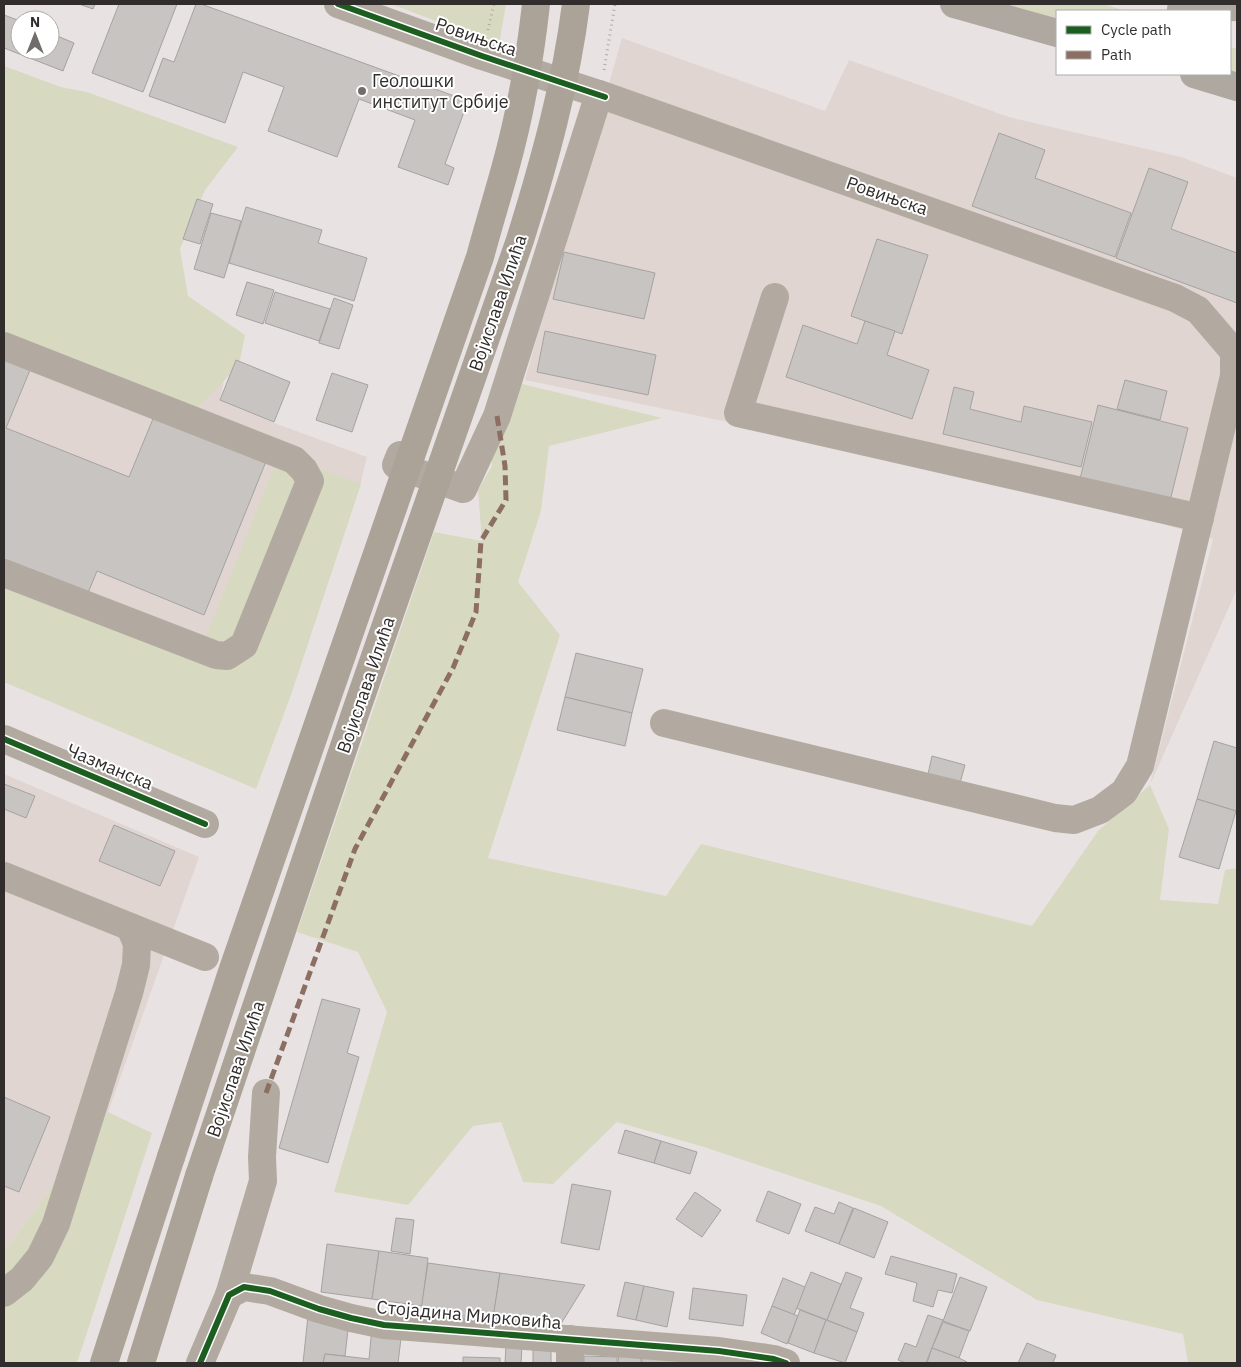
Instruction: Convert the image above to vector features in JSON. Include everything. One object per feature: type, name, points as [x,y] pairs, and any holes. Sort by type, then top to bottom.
[{"type":"highway","points":[[954,4],[1056,33]]},
{"type":"highway","points":[[1178,8],[1237,7]]},
{"type":"main road","name":"Војислава Илића","points":[[104,1363],[233,969],[480,256],[506,167],[529,60],[536,4]]},
{"type":"main road","name":"Војислава Илића","points":[[141,1363],[199,1176],[356,711],[520,240],[539,180],[554,122],[576,4]]},
{"type":"street","name":"Ровињска","points":[[338,4],[482,56],[602,95],[1175,298],[1198,310],[1234,352],[1234,376],[1140,766],[1124,792],[1100,810],[1074,820],[1055,818],[664,723]]},
{"type":"street","points":[[436,355],[396,466],[463,489],[497,416],[602,95]]},
{"type":"street","points":[[775,297],[738,413],[1200,518]]},
{"type":"street","points":[[4,346],[294,460],[304,470],[310,481],[244,645],[227,656],[216,655],[4,573]]},
{"type":"street","name":"Чазманска","points":[[4,739],[205,824]]},
{"type":"street","points":[[4,876],[205,957]]},
{"type":"street","points":[[4,1293],[22,1279],[40,1257],[56,1224],[130,993],[136,965],[137,944],[130,927]]},
{"type":"street","points":[[200,1363],[229,1295],[263,1182],[262,1157],[266,1093]]},
{"type":"street","name":"Стојадина Мирковића","points":[[229,1295],[244,1287],[270,1291],[319,1309],[384,1325],[570,1351],[719,1351],[774,1359],[786,1363]]},
{"type":"path","points":[[602,95],[615,4]]},
{"type":"shaded area","points":[[622,38],[825,111],[849,60],[1009,117],[1181,157],[1237,178],[1237,589],[1150,785],[1213,539],[1070,496],[911,460],[525,380]]},
{"type":"shaded area","points":[[4,313],[224,380],[220,400],[277,424],[367,457],[360,486],[283,692],[4,584]]},
{"type":"shaded area","points":[[4,774],[199,857],[108,1112],[4,1252]]},
{"type":"green space","points":[[391,4],[506,4],[499,45]]},
{"type":"green space","points":[[1004,4],[1103,4],[1123,10],[1056,10],[1056,19]]},
{"type":"green space","points":[[1231,47],[1237,49],[1237,76],[1231,74]]},
{"type":"green space","points":[[4,66],[61,87],[87,92],[238,147],[205,190],[180,249],[188,296],[245,335],[239,365],[181,425],[4,355]]},
{"type":"green space","points":[[506,380],[662,418],[549,446],[541,511],[518,582],[560,635],[488,858],[666,896],[701,844],[1032,926],[1098,831],[1150,785],[1169,829],[1160,900],[1218,904],[1225,870],[1237,868],[1237,1363],[1188,1363],[1183,1334],[1037,1300],[881,1206],[704,1147],[617,1122],[553,1184],[523,1182],[501,1122],[473,1126],[408,1205],[334,1192],[387,1012],[358,952],[297,932],[434,532],[482,541],[478,490],[492,466],[490,440]]},
{"type":"green space","points":[[279,454],[361,484],[291,695],[256,789],[4,682],[4,573],[201,649]]},
{"type":"green space","points":[[108,1112],[152,1133],[77,1363],[4,1363],[4,1252]]},
{"type":"building","points":[[79,4],[95,4],[93,9]]},
{"type":"building","points":[[119,4],[177,4],[143,92],[92,73]]},
{"type":"building","name":"Геолошки институт Србије","points":[[196,4],[201,4],[468,101],[445,164],[454,168],[448,185],[398,167],[415,120],[359,99],[337,157],[268,131],[284,87],[243,72],[225,123],[149,96],[163,58],[174,62]]},
{"type":"building","points":[[4,15],[10,17],[10,50],[4,48]]},
{"type":"building","points":[[60,37],[74,43],[63,71],[35,60],[60,60]]},
{"type":"building","points":[[999,133],[1045,150],[1035,178],[1131,213],[1115,257],[972,206]]},
{"type":"building","points":[[1149,168],[1188,182],[1171,229],[1237,253],[1237,303],[1116,258]]},
{"type":"building","points":[[197,199],[213,204],[200,244],[183,239]]},
{"type":"building","points":[[246,207],[322,230],[318,243],[367,258],[354,301],[229,263]]},
{"type":"building","points":[[211,213],[241,221],[224,278],[194,269]]},
{"type":"building","points":[[877,239],[928,255],[902,334],[851,316]]},
{"type":"building","points":[[564,252],[655,273],[644,319],[553,299]]},
{"type":"building","points":[[247,282],[274,290],[263,324],[236,315]]},
{"type":"building","points":[[275,292],[330,309],[319,341],[265,323]]},
{"type":"building","points":[[334,298],[353,305],[339,349],[319,343]]},
{"type":"building","points":[[865,321],[895,331],[887,355],[929,370],[912,419],[786,377],[803,325],[857,344]]},
{"type":"building","points":[[545,331],[656,355],[648,395],[537,372]]},
{"type":"building","points":[[4,360],[30,370],[6,428],[129,477],[155,414],[267,459],[204,615],[97,571],[88,593],[4,559]]},
{"type":"building","points":[[236,360],[290,382],[274,422],[220,400]]},
{"type":"building","points":[[332,373],[368,385],[352,432],[316,420]]},
{"type":"building","points":[[1125,380],[1167,391],[1160,420],[1117,409]]},
{"type":"building","points":[[954,387],[974,392],[970,409],[1021,422],[1024,406],[1092,422],[1081,467],[943,434]]},
{"type":"building","points":[[1098,405],[1188,428],[1170,501],[1080,479]]},
{"type":"building","points":[[576,653],[643,669],[632,713],[565,697]]},
{"type":"building","points":[[565,697],[632,713],[625,746],[557,730]]},
{"type":"building","points":[[1214,741],[1237,748],[1236,811],[1197,799]]},
{"type":"building","points":[[932,756],[965,765],[960,783],[928,774]]},
{"type":"building","points":[[4,784],[35,796],[26,818],[4,809]]},
{"type":"building","points":[[1197,799],[1236,811],[1219,869],[1179,857]]},
{"type":"building","points":[[114,825],[175,851],[160,886],[99,861]]},
{"type":"building","points":[[322,999],[360,1009],[347,1053],[359,1057],[328,1163],[279,1148]]},
{"type":"building","points":[[4,1097],[50,1117],[19,1192],[4,1186]]},
{"type":"building","points":[[625,1130],[661,1141],[654,1163],[618,1153]]},
{"type":"building","points":[[661,1141],[697,1152],[690,1174],[654,1163]]},
{"type":"building","points":[[572,1184],[611,1191],[599,1250],[561,1243]]},
{"type":"building","points":[[768,1191],[801,1204],[789,1234],[756,1221]]},
{"type":"building","points":[[695,1192],[721,1210],[702,1237],[676,1219]]},
{"type":"building","points":[[839,1202],[853,1208],[839,1244],[805,1231],[815,1207],[834,1214]]},
{"type":"building","points":[[854,1208],[888,1222],[874,1258],[839,1244]]},
{"type":"building","points":[[396,1218],[414,1220],[410,1254],[391,1251]]},
{"type":"building","points":[[327,1244],[379,1251],[372,1299],[321,1292]]},
{"type":"building","points":[[379,1251],[428,1258],[422,1306],[372,1299]]},
{"type":"building","points":[[891,1256],[957,1274],[952,1293],[938,1290],[933,1307],[913,1301],[917,1283],[885,1274]]},
{"type":"building","points":[[428,1263],[500,1273],[493,1320],[421,1310]]},
{"type":"building","points":[[811,1272],[841,1284],[827,1320],[796,1308]]},
{"type":"building","points":[[846,1272],[862,1278],[850,1308],[864,1313],[857,1332],[827,1320]]},
{"type":"building","points":[[500,1273],[585,1285],[559,1327],[493,1318]]},
{"type":"building","points":[[960,1277],[987,1287],[970,1331],[943,1321]]},
{"type":"building","points":[[783,1278],[805,1287],[794,1315],[772,1306]]},
{"type":"building","points":[[625,1282],[644,1286],[636,1320],[617,1316]]},
{"type":"building","points":[[644,1286],[674,1292],[667,1327],[636,1320]]},
{"type":"building","points":[[693,1288],[747,1295],[743,1326],[689,1319]]},
{"type":"building","points":[[772,1306],[798,1316],[787,1344],[761,1333]]},
{"type":"building","points":[[800,1310],[826,1320],[814,1353],[788,1343]]},
{"type":"building","points":[[928,1315],[943,1320],[926,1363],[906,1363],[898,1360],[905,1343],[916,1347]]},
{"type":"building","points":[[308,1316],[349,1321],[345,1356],[325,1354],[323,1363],[303,1363]]},
{"type":"building","points":[[826,1320],[857,1332],[845,1363],[814,1353]]},
{"type":"building","points":[[943,1322],[969,1331],[959,1358],[932,1348]]},
{"type":"building","points":[[372,1327],[402,1330],[398,1363],[323,1363],[325,1354],[369,1359]]},
{"type":"building","points":[[1027,1343],[1056,1355],[1053,1363],[1018,1363]]},
{"type":"building","points":[[506,1346],[522,1346],[521,1363],[505,1363]]},
{"type":"building","points":[[932,1348],[959,1358],[967,1362],[927,1363]]},
{"type":"building","points":[[619,1349],[641,1350],[641,1363],[618,1363]]},
{"type":"building","points":[[533,1350],[551,1351],[551,1363],[533,1363]]},
{"type":"building","points":[[642,1352],[691,1354],[690,1363],[642,1363]]},
{"type":"building","points":[[584,1356],[617,1357],[617,1363],[584,1363]]},
{"type":"building","points":[[463,1357],[500,1358],[500,1363],[463,1363]]},
{"type":"marked path","points":[[266,1093],[355,849],[453,668],[476,612],[481,541],[506,500],[505,466],[497,416]]},
{"type":"cycle path","points":[[338,4],[482,56],[605,97]]},
{"type":"cycle path","points":[[4,739],[205,824]]},
{"type":"cycle path","points":[[200,1363],[229,1295],[244,1287],[270,1291],[319,1309],[384,1325],[719,1351],[774,1359],[786,1363]]},
{"type":"place","name":"Геолошки институт Србије","points":[[362,91]]}]
